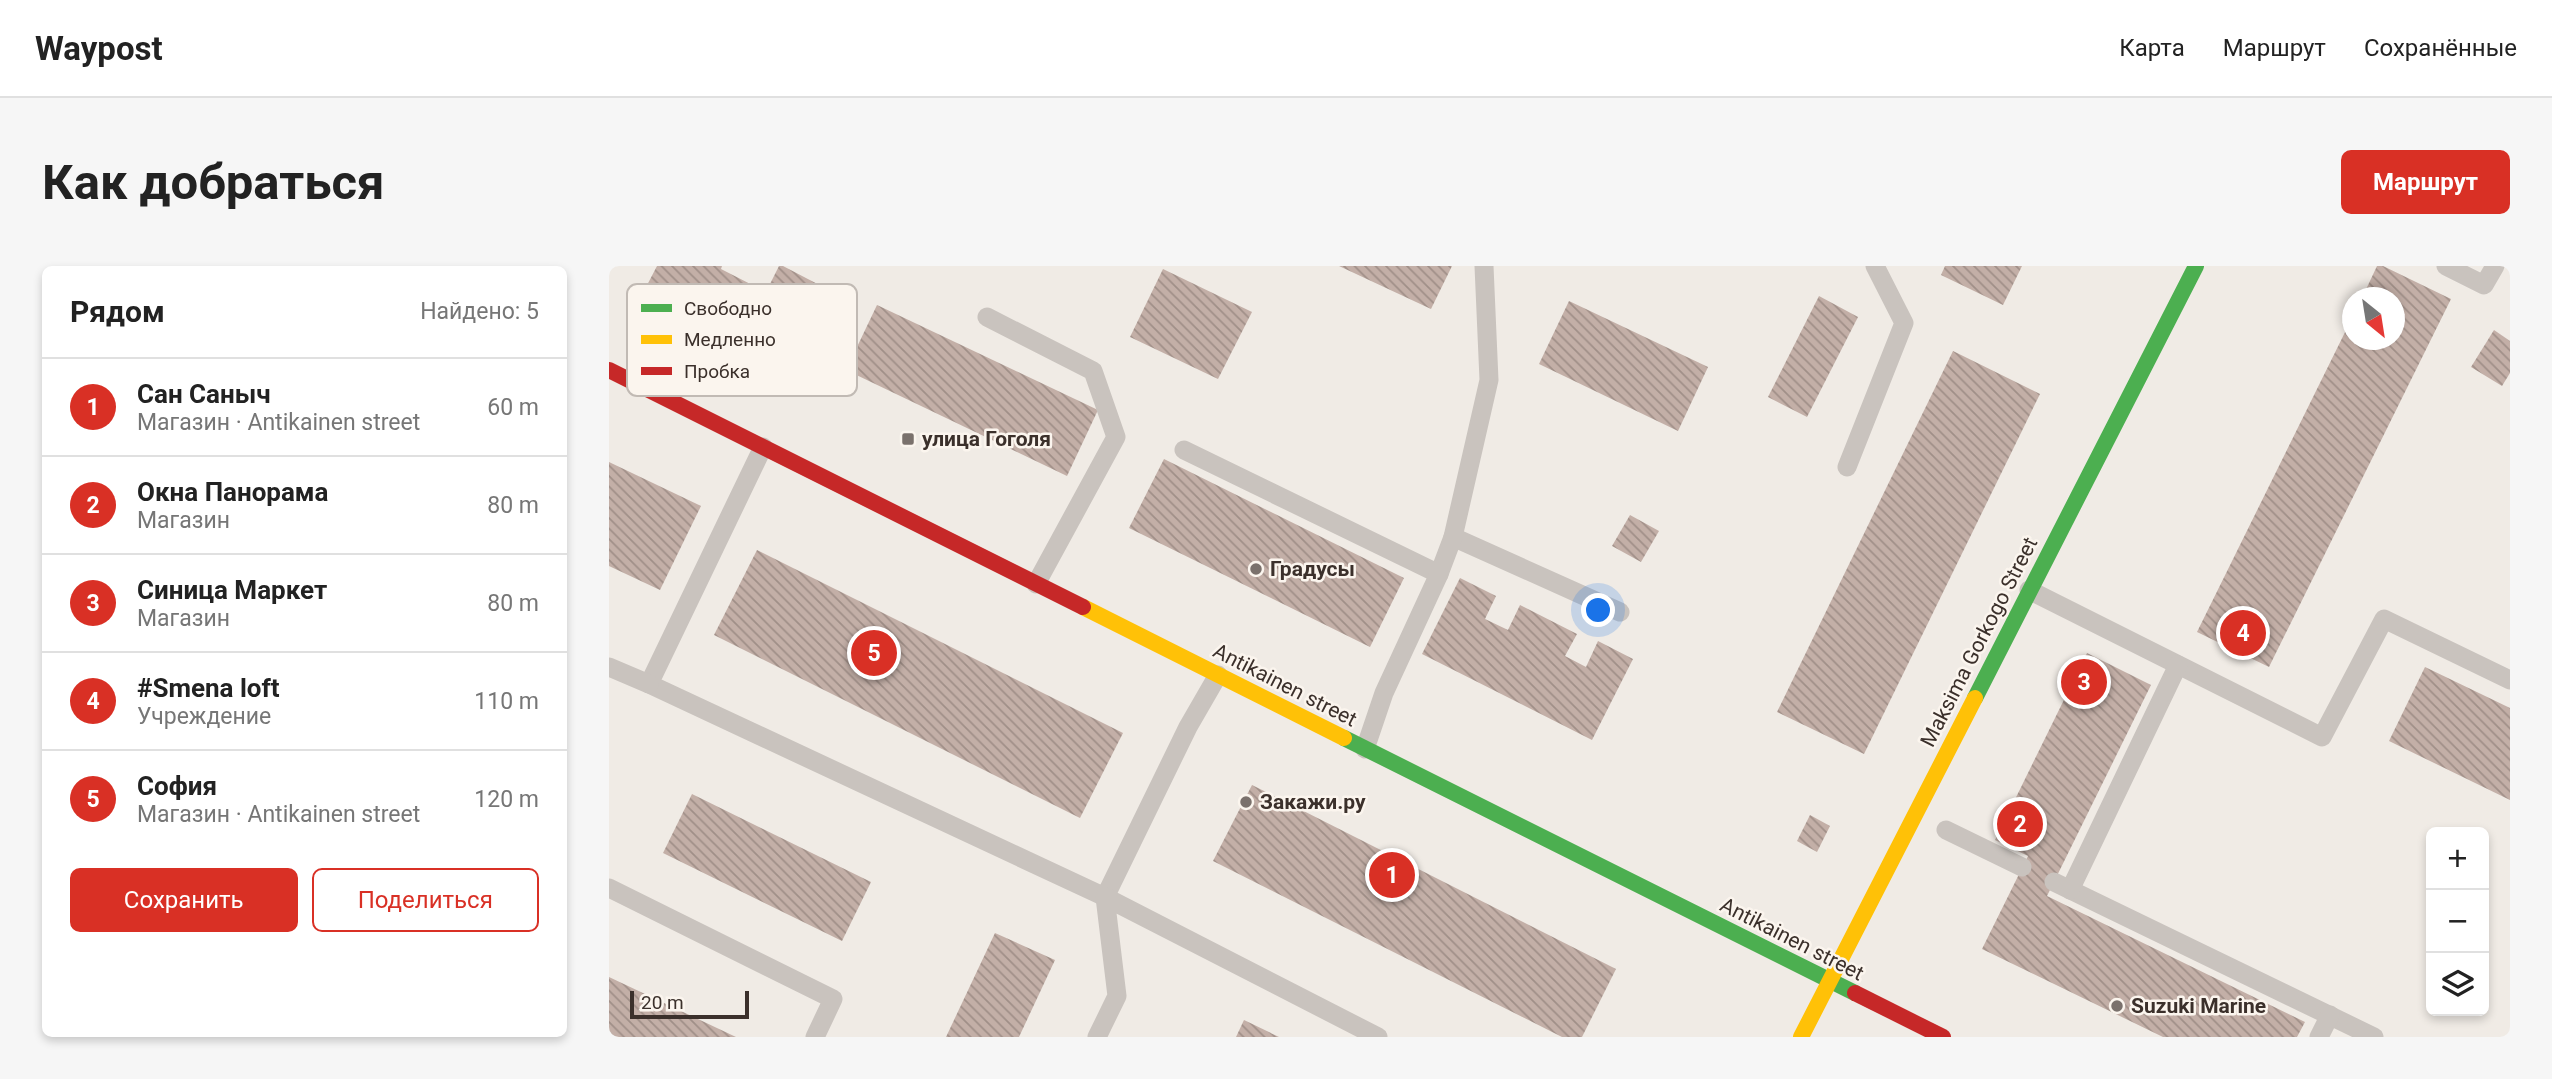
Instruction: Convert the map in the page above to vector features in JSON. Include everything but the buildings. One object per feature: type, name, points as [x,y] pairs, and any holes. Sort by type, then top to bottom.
[{"type":"main road","name":"Maksima Gorkogo Street","points":[[1801,1037],[2196,266]]},
{"type":"main road","name":"Antikainen street","points":[[609,370],[627,379]]},
{"type":"main road","name":"Antikainen street","points":[[661,396],[1943,1037]]},
{"type":"lane","points":[[1365,749],[1384,693],[1439,574],[1453,537],[1489,380],[1484,266]]},
{"type":"lane","points":[[1847,467],[1904,323],[1875,266]]},
{"type":"lane","points":[[2446,266],[2484,285],[2495,266]]},
{"type":"lane","points":[[987,317],[1093,371],[1117,437],[1036,584]]},
{"type":"lane","points":[[649,684],[763,447]]},
{"type":"lane","points":[[1184,450],[1439,574]]},
{"type":"lane","points":[[1453,537],[1620,612]]},
{"type":"lane","points":[[2029,590],[2322,737],[2384,618],[2510,680]]},
{"type":"lane","points":[[2178,665],[2062,886],[2374,1037]]},
{"type":"lane","points":[[609,667],[1105,897],[1378,1037]]},
{"type":"lane","points":[[1097,1037],[1117,996],[1105,897],[1188,727],[1218,675]]},
{"type":"lane","points":[[1946,830],[2022,867]]},
{"type":"lane","points":[[609,888],[833,999],[815,1037]]},
{"type":"lane","points":[[2319,1037],[2330,1015]]},
{"type":"traffic: fast","points":[[1975,698],[2196,266]]},
{"type":"traffic: fast","points":[[1344,738],[1855,993]]},
{"type":"traffic: slow","points":[[1083,607],[1344,738]]},
{"type":"traffic: slow","points":[[1801,1037],[1975,698]]},
{"type":"traffic: jam","points":[[609,370],[627,379]]},
{"type":"traffic: jam","points":[[661,396],[1083,607]]},
{"type":"traffic: jam","points":[[1855,993],[1943,1037]]},
{"type":"place","name":"улица Гоголя","points":[[908,439]]},
{"type":"place","name":"Градусы","points":[[1256,569]]},
{"type":"place","name":"#Smena loft","points":[[2243,633]]},
{"type":"place","name":"София","points":[[874,653]]},
{"type":"place","name":"Синица Маркет","points":[[2084,682]]},
{"type":"place","name":"Закажи.ру","points":[[1246,802]]},
{"type":"place","name":"Окна Панорама","points":[[2020,824]]},
{"type":"place","name":"Сан Саныч","points":[[1392,875]]},
{"type":"place","name":"Suzuki Marine","points":[[2117,1006]]}]
